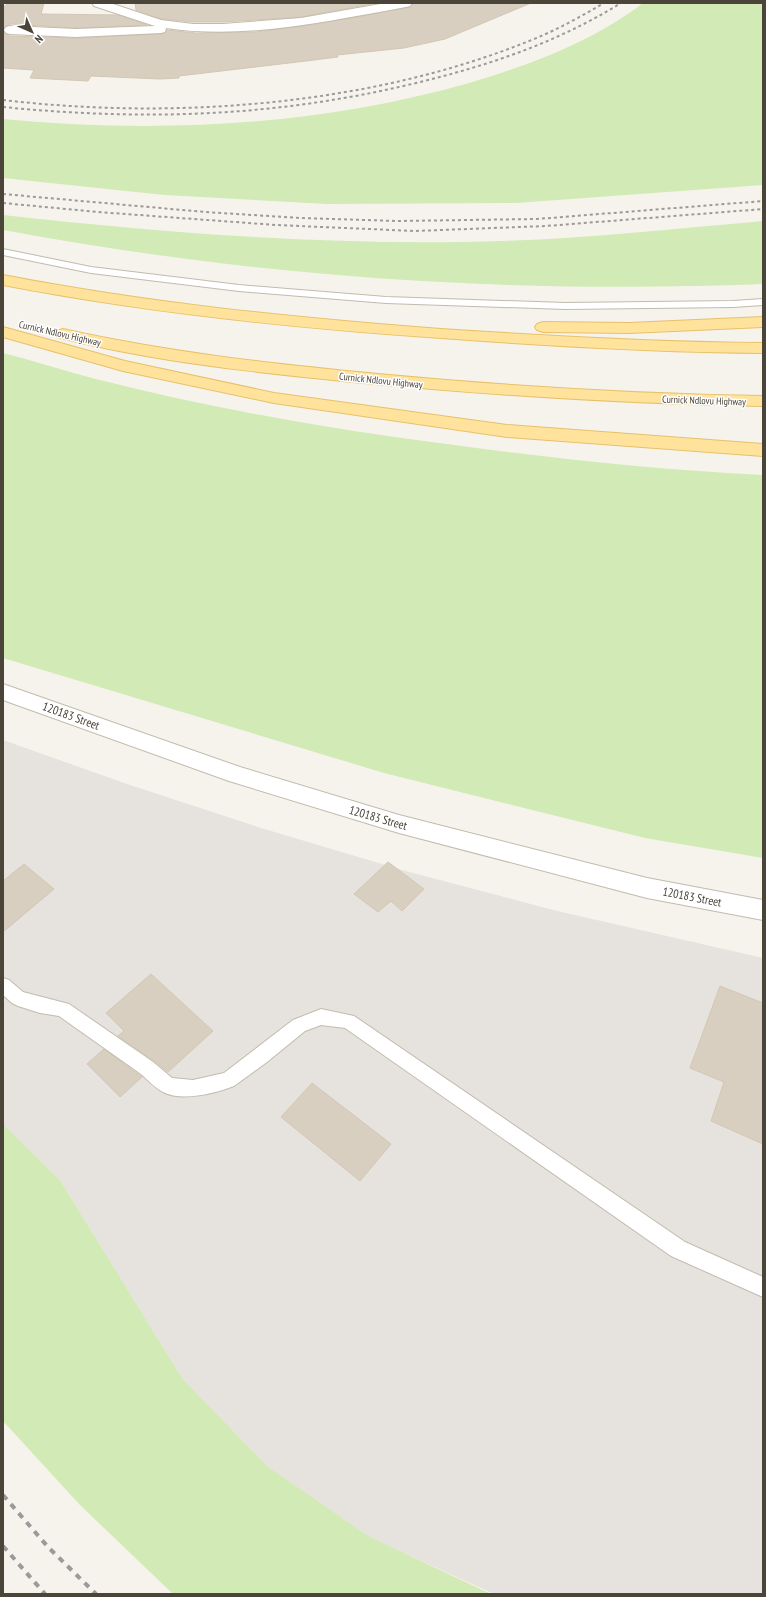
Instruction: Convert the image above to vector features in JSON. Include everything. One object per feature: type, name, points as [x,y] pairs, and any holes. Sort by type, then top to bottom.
[{"type":"main road","points":[[3,280],[213,313],[310,324],[561,342],[763,348]]},
{"type":"main road","name":"Curnick Ndlovu Highway","points":[[3,320],[99,343],[195,359],[292,371],[497,391],[596,396],[763,401]]},
{"type":"main road","points":[[310,324],[629,328],[763,322]]},
{"type":"main road","points":[[3,332],[123,366],[274,398],[507,430],[655,443],[763,450]]},
{"type":"street","points":[[98,3],[159,23],[193,28]]},
{"type":"street","points":[[10,30],[76,34],[193,28],[238,28],[301,22],[406,3]]},
{"type":"street","name":"120183 Street","points":[[3,692],[236,775],[399,824],[647,888],[763,910]]},
{"type":"lane","points":[[3,252],[91,270],[231,287],[386,300],[565,306],[732,304],[763,302]]},
{"type":"lane","points":[[3,985],[18,998],[40,1005],[63,1009],[147,1068],[157,1078],[169,1086],[177,1087],[194,1088],[228,1080],[261,1056],[299,1025],[321,1017],[348,1021],[678,1249],[763,1287]]},
{"type":"shaded area","points":[[3,740],[127,784],[261,828],[402,870],[553,910],[763,958],[763,1594],[494,1594],[367,1536],[267,1466],[182,1378],[60,1180],[3,1124]]},
{"type":"green space","points":[[643,3],[763,3],[763,185],[516,203],[326,204],[164,195],[3,178],[3,119],[62,124],[179,126],[238,123],[354,109],[412,98],[469,83],[537,60],[582,41],[623,17]]},
{"type":"green space","points":[[3,215],[117,227],[232,236],[404,242],[537,240],[763,221],[763,284],[571,286],[476,284],[287,270],[192,260],[3,230]]},
{"type":"green space","points":[[3,353],[84,376],[185,400],[274,418],[364,433],[570,459],[647,467],[763,475],[763,858],[645,838],[384,773],[3,658]]},
{"type":"green space","points":[[3,1124],[60,1180],[182,1378],[267,1466],[368,1536],[491,1594],[173,1594],[80,1505],[3,1421]]},
{"type":"building","points":[[7,3],[44,3],[41,14],[118,15],[147,25],[76,28],[10,24],[3,29],[3,6],[6,6]]},
{"type":"building","points":[[135,3],[377,3],[301,17],[223,22],[193,22],[161,19],[136,10]]},
{"type":"building","points":[[413,3],[531,3],[445,39],[404,48],[337,55],[338,57],[179,76],[179,78],[160,79],[91,76],[88,81],[30,78],[34,70],[3,68],[3,31],[10,36],[76,38],[161,34],[165,33],[167,30],[196,33],[256,32],[317,24],[406,8],[411,7]]},
{"type":"building","points":[[388,862],[424,889],[402,911],[391,901],[378,912],[354,894]]},
{"type":"building","points":[[24,864],[54,889],[3,932],[3,881]]},
{"type":"building","points":[[151,974],[213,1031],[168,1072],[118,1036],[124,1031],[106,1013]]},
{"type":"building","points":[[720,986],[763,1003],[763,1144],[711,1121],[724,1082],[690,1068]]},
{"type":"building","points":[[104,1049],[142,1077],[120,1097],[87,1064]]},
{"type":"building","points":[[312,1083],[391,1144],[360,1181],[281,1117]]},
{"type":"railway","points":[[3,100],[68,106],[135,108],[202,107],[270,102],[337,94],[403,80],[467,63],[539,37],[567,24],[604,3]]},
{"type":"railway","points":[[3,107],[108,114],[160,115],[211,113],[313,103],[416,83],[470,69],[547,41],[572,30],[621,3]]},
{"type":"railway","points":[[3,194],[205,212],[301,218],[397,221],[537,219],[763,201]]},
{"type":"railway","points":[[3,203],[98,212],[276,225],[415,231],[546,226],[763,209]]},
{"type":"railway","points":[[3,1495],[48,1547],[96,1594]]},
{"type":"railway","points":[[3,1546],[45,1594]]}]
